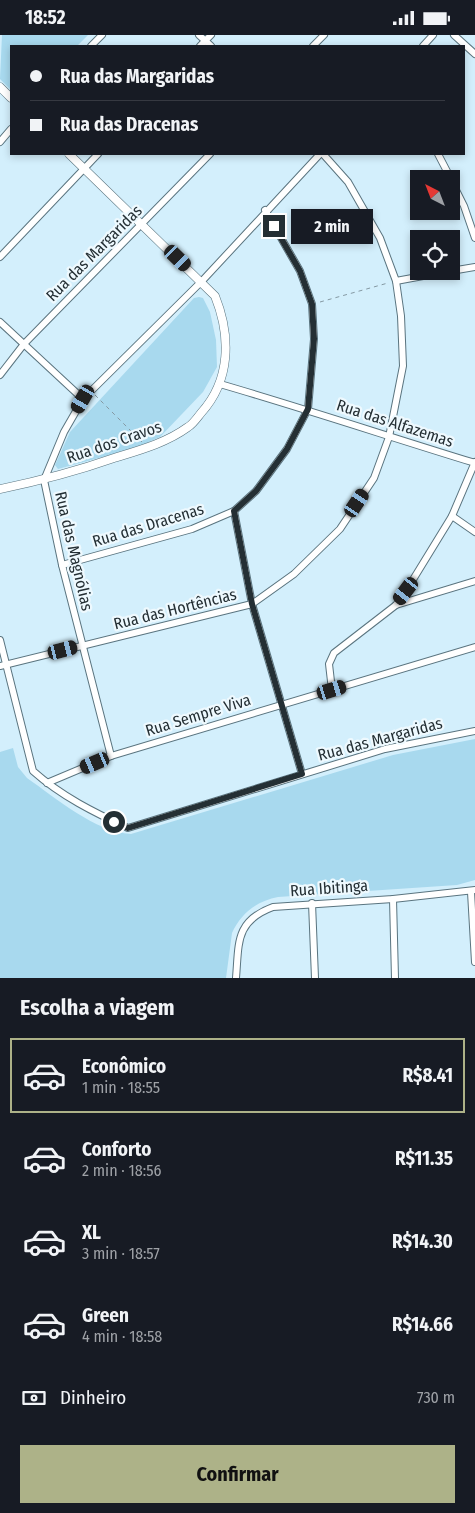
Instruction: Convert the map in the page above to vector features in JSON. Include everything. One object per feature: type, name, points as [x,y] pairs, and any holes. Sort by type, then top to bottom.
[{"type":"street","points":[[92,45],[102,35]]},
{"type":"street","points":[[199,35],[203,44],[211,35]]},
{"type":"street","points":[[315,45],[324,35]]},
{"type":"street","points":[[424,45],[433,35]]},
{"type":"street","points":[[454,35],[475,54]]},
{"type":"street","points":[[0,87],[10,97]]},
{"type":"street","points":[[0,142],[10,130]]},
{"type":"street","name":"Rua dos Cravos","points":[[0,489],[44,480],[160,443],[189,427],[212,400],[220,384],[227,360],[223,315],[215,296],[202,281],[70,155]]},
{"type":"street","points":[[0,257],[97,155]]},
{"type":"street","name":"Rua das Margaridas","points":[[0,375],[24,344],[209,155]]},
{"type":"street","name":"Rua das Magnólias","points":[[112,756],[62,565],[44,480],[64,432],[83,399],[202,281],[319,155]]},
{"type":"street","name":"Rua das Hortências","points":[[3,665],[252,604],[294,574],[340,529],[374,478],[390,437],[403,366],[402,316],[396,281],[380,238],[348,182],[324,155]]},
{"type":"street","points":[[439,155],[446,170]]},
{"type":"street","points":[[460,198],[475,238]]},
{"type":"street","name":"Rua das Dracenas","points":[[62,565],[192,529],[234,511],[256,491],[287,449],[308,409],[314,339],[312,304],[300,271],[265,211]]},
{"type":"street","points":[[460,270],[475,267]]},
{"type":"street","points":[[396,281],[410,278]]},
{"type":"street","points":[[0,322],[83,399]]},
{"type":"street","name":"Rua das Alfazemas","points":[[220,384],[308,409],[390,437],[475,462]]},
{"type":"street","points":[[332,690],[329,664],[334,653],[396,605],[452,516],[475,462]]},
{"type":"street","points":[[234,511],[252,604],[302,774]]},
{"type":"street","points":[[452,516],[475,532]]},
{"type":"street","points":[[396,605],[475,581]]},
{"type":"street","name":"Rua das Margaridas","points":[[0,640],[3,665],[33,771],[47,783],[100,816],[128,828],[385,749],[475,731]]},
{"type":"street","name":"Rua Sempre Viva","points":[[47,783],[112,756],[475,647]]},
{"type":"street","points":[[473,891],[475,962]]},
{"type":"street","name":"Rua Ibitinga","points":[[236,978],[239,935],[258,913],[273,907],[393,899],[473,891]]},
{"type":"street","points":[[393,899],[395,978]]},
{"type":"street","points":[[312,903],[315,978]]},
{"type":"path","points":[[312,304],[396,281]]},
{"type":"path","points":[[91,391],[147,447]]},
{"type":"shaded area","points":[[2,35],[88,35],[78,45],[10,45],[10,89],[0,79]]},
{"type":"shaded area","points":[[194,298],[203,298],[210,312],[216,340],[217,367],[203,392],[160,437],[136,448],[58,469],[55,465],[70,432]]},
{"type":"shaded area","points":[[475,739],[475,880],[457,885],[278,897],[263,901],[250,909],[240,919],[232,933],[226,978],[0,978],[0,752],[13,748],[18,767],[27,778],[76,813],[117,832],[131,834],[393,755]]},
{"type":"route","points":[[114,822],[128,828],[302,774],[252,604],[234,511],[256,491],[287,449],[308,409],[314,339],[312,304],[300,271],[274,226]]}]
